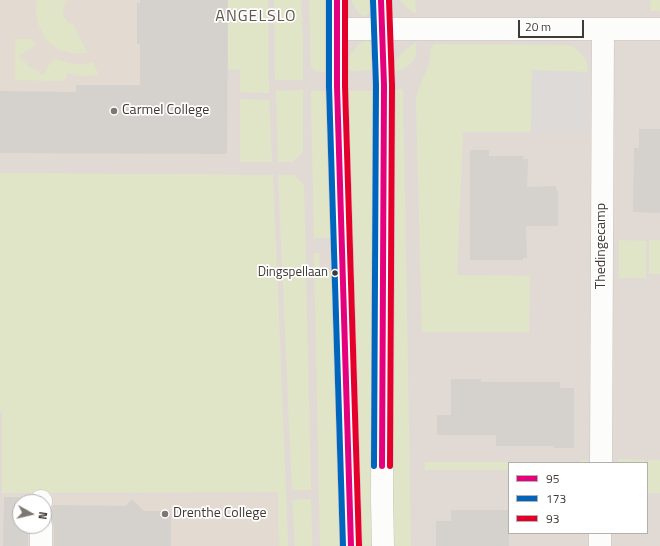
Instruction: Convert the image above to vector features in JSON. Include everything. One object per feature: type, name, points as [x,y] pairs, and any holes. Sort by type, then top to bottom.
[{"type":"street","points":[[337,0],[338,102],[351,546]]},
{"type":"street","points":[[381,0],[384,80],[383,546]]},
{"type":"street","points":[[337,29],[660,29]]},
{"type":"street","name":"Thedingecamp","points":[[601,462],[603,29]]},
{"type":"street","points":[[41,534],[41,546]]},
{"type":"street","points":[[600,534],[600,546]]},
{"type":"shaded area","points":[[0,0],[660,0],[660,546],[0,546]]},
{"type":"shaded area","name":"Carmel College","points":[[0,0],[228,0],[227,154],[0,153]]},
{"type":"shaded area","points":[[532,70],[588,72],[588,132],[531,132]]},
{"type":"shaded area","name":"Drenthe College","points":[[2,495],[12,495],[12,534],[52,534],[52,495],[286,497],[288,546],[2,546]]},
{"type":"green space","points":[[37,0],[68,0],[64,5],[64,17],[68,22],[74,25],[88,53],[74,53],[60,50],[44,37],[36,14]]},
{"type":"green space","points":[[228,0],[268,0],[269,93],[240,92],[240,70],[228,69]]},
{"type":"green space","points":[[274,0],[301,0],[303,80],[275,80]]},
{"type":"green space","points":[[309,0],[326,0],[328,71],[324,72],[315,71],[311,66]]},
{"type":"green space","points":[[351,0],[373,0],[372,11],[362,16]]},
{"type":"green space","points":[[399,0],[415,0],[416,13],[411,11]]},
{"type":"green space","points":[[650,0],[660,0],[660,11],[651,11]]},
{"type":"green space","points":[[15,39],[32,39],[36,45],[19,56],[29,66],[43,75],[53,59],[75,64],[93,62],[99,75],[84,76],[67,73],[65,81],[15,80]]},
{"type":"green space","points":[[363,41],[368,41],[373,45],[375,70],[345,71],[345,64],[348,58]]},
{"type":"green space","points":[[416,42],[416,55],[414,60],[402,69],[391,71],[397,59],[404,51]]},
{"type":"green space","points":[[434,44],[565,45],[572,46],[586,59],[588,72],[532,71],[531,132],[463,132],[457,275],[530,276],[529,332],[422,332],[416,99],[428,67],[431,48]]},
{"type":"green space","points":[[389,89],[403,89],[411,546],[389,546]]},
{"type":"green space","points":[[303,90],[303,152],[293,162],[278,162],[276,91]]},
{"type":"green space","points":[[311,91],[328,91],[331,238],[314,238]]},
{"type":"green space","points":[[342,91],[377,91],[379,546],[358,546]]},
{"type":"green space","points":[[240,99],[269,100],[272,162],[240,162]]},
{"type":"green space","points":[[0,173],[273,175],[288,546],[279,546],[278,492],[2,493],[2,411],[0,411]]},
{"type":"green space","points":[[278,175],[294,175],[304,185],[311,490],[292,490]]},
{"type":"green space","points":[[619,240],[646,241],[646,278],[619,278]]},
{"type":"green space","points":[[649,240],[660,240],[660,274],[649,274]]},
{"type":"green space","points":[[314,253],[319,253],[320,273],[332,273],[345,546],[320,546]]},
{"type":"green space","points":[[618,459],[645,460],[645,462],[618,462]]},
{"type":"green space","points":[[581,460],[588,460],[588,462],[579,462]]},
{"type":"green space","points":[[648,460],[660,460],[660,493],[648,493]]},
{"type":"green space","points":[[425,462],[508,462],[508,470],[425,470]]},
{"type":"green space","points":[[311,499],[312,546],[295,546],[292,500]]},
{"type":"building","name":"Carmel College","points":[[140,0],[228,0],[227,154],[0,153],[0,91],[76,92],[76,85],[140,85],[140,44],[137,44],[137,3],[140,3]]},
{"type":"building","points":[[639,129],[660,129],[660,213],[633,212],[634,148],[639,148]]},
{"type":"building","points":[[470,150],[489,150],[489,156],[523,156],[523,159],[528,159],[527,187],[556,186],[556,191],[558,191],[558,226],[526,226],[527,258],[523,258],[523,260],[470,260]]},
{"type":"building","points":[[451,379],[481,379],[481,382],[560,382],[560,388],[574,388],[574,448],[554,448],[554,446],[496,446],[496,435],[437,435],[437,415],[451,415]]},
{"type":"building","points":[[4,497],[12,497],[12,534],[28,534],[28,546],[3,546]]},
{"type":"building","points":[[132,499],[144,511],[171,511],[171,546],[54,546],[54,526],[52,520],[53,505],[126,506]]},
{"type":"building","points":[[451,510],[508,510],[509,546],[436,546],[436,521],[451,521]]},
{"type":"transit line","name":"173","points":[[329,0],[329,86],[343,546]]},
{"type":"transit line","name":"95","points":[[337,0],[337,86],[351,546]]},
{"type":"transit line","name":"93","points":[[345,0],[345,86],[359,546]]},
{"type":"transit line","name":"173","points":[[373,0],[376,85],[374,466]]},
{"type":"transit line","name":"95","points":[[381,0],[384,85],[382,466]]},
{"type":"transit line","name":"93","points":[[389,0],[392,85],[390,466]]},
{"type":"place","name":"Carmel College","points":[[114,111]]},
{"type":"place","name":"Dingspellaan","points":[[335,273]]},
{"type":"place","name":"Drenthe College","points":[[165,514]]},
{"type":"district","name":"ANGELSLO","points":[[256,17]]}]
